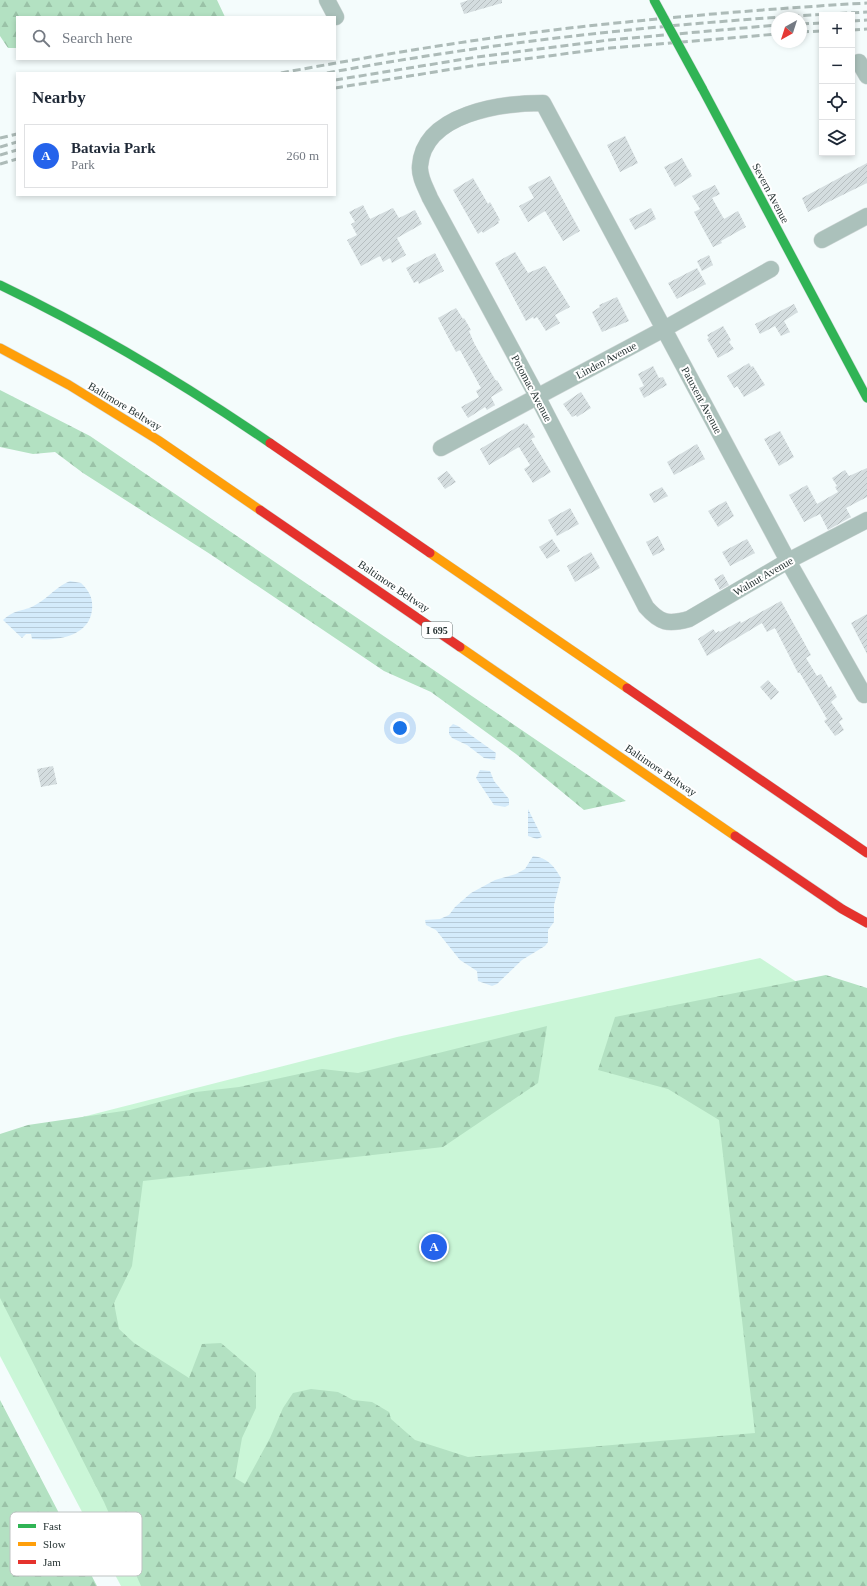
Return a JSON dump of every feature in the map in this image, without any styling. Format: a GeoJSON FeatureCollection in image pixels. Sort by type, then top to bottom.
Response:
{"type":"FeatureCollection","features":[{"type":"Feature","properties":{"kind":"main road","name":"Severn Avenue"},"geometry":{"type":"LineString","coordinates":[[654,0],[867,398]]}},
{"type":"Feature","properties":{"kind":"main road"},"geometry":{"type":"LineString","coordinates":[[0,285],[99,335],[190,389],[274,445],[867,853]]}},
{"type":"Feature","properties":{"kind":"main road","name":"Baltimore Beltway"},"geometry":{"type":"LineString","coordinates":[[0,348],[69,385],[158,440],[842,909],[867,923]]}},
{"type":"Feature","properties":{"kind":"street"},"geometry":{"type":"LineString","coordinates":[[326,0],[335,16]]}},
{"type":"Feature","properties":{"kind":"street"},"geometry":{"type":"LineString","coordinates":[[859,62],[867,76]]}},
{"type":"Feature","properties":{"kind":"street","name":"Patuxent Avenue"},"geometry":{"type":"LineString","coordinates":[[423,154],[426,145],[438,132],[447,124],[464,116],[507,105],[543,103],[788,561],[864,695]]}},
{"type":"Feature","properties":{"kind":"street","name":"Potomac Avenue"},"geometry":{"type":"LineString","coordinates":[[423,154],[420,167],[422,179],[430,198],[537,396],[646,607],[657,618]]}},
{"type":"Feature","properties":{"kind":"street"},"geometry":{"type":"LineString","coordinates":[[822,240],[867,216]]}},
{"type":"Feature","properties":{"kind":"street","name":"Linden Avenue"},"geometry":{"type":"LineString","coordinates":[[441,448],[664,329],[771,269]]}},
{"type":"Feature","properties":{"kind":"street","name":"Walnut Avenue"},"geometry":{"type":"LineString","coordinates":[[657,618],[664,622],[673,623],[689,619],[788,561],[867,520]]}},
{"type":"Feature","properties":{"kind":"green space"},"geometry":{"type":"Polygon","coordinates":[[[0,0],[217,0],[225,16],[16,16],[16,48],[8,48],[0,36],[0,0]]]}},
{"type":"Feature","properties":{"kind":"green space"},"geometry":{"type":"Polygon","coordinates":[[[0,390],[90,436],[626,801],[584,810],[516,754],[431,692],[384,671],[210,554],[83,473],[55,452],[33,454],[0,447],[0,390]]]}},
{"type":"Feature","properties":{"kind":"green space"},"geometry":{"type":"Polygon","coordinates":[[[760,958],[812,992],[867,1444],[524,1586],[121,1586],[116,1576],[142,1576],[142,1512],[82,1512],[0,1356],[0,1138],[397,1037],[760,958]]]}},
{"type":"Feature","properties":{"kind":"green space"},"geometry":{"type":"Polygon","coordinates":[[[826,975],[867,988],[867,1586],[141,1586],[137,1576],[142,1576],[142,1512],[108,1512],[0,1298],[0,1134],[28,1125],[130,1110],[196,1092],[239,1087],[322,1069],[358,1073],[547,1026],[538,1083],[443,1147],[143,1181],[132,1266],[114,1303],[119,1329],[134,1343],[189,1378],[202,1344],[221,1343],[256,1373],[256,1408],[242,1438],[235,1478],[245,1484],[270,1438],[283,1408],[293,1393],[311,1389],[338,1392],[353,1400],[372,1402],[389,1412],[391,1419],[415,1440],[468,1457],[755,1433],[719,1120],[668,1089],[598,1070],[615,1017],[826,975]]]}},
{"type":"Feature","properties":{"kind":"green space"},"geometry":{"type":"Polygon","coordinates":[[[0,1400],[58,1512],[10,1512],[10,1576],[92,1576],[97,1586],[0,1586],[0,1400]]]}},
{"type":"Feature","properties":{"kind":"water"},"geometry":{"type":"Polygon","coordinates":[[[70,581],[81,583],[89,592],[92,602],[92,610],[89,619],[84,627],[77,632],[60,638],[32,639],[31,634],[26,634],[22,638],[3,620],[16,612],[37,604],[70,581]]]}},
{"type":"Feature","properties":{"kind":"water"},"geometry":{"type":"Polygon","coordinates":[[[453,724],[496,753],[495,760],[484,758],[467,745],[452,738],[449,734],[449,728],[453,724]]]}},
{"type":"Feature","properties":{"kind":"water"},"geometry":{"type":"Polygon","coordinates":[[[480,770],[490,771],[494,781],[509,799],[509,805],[505,807],[494,805],[476,778],[480,770]]]}},
{"type":"Feature","properties":{"kind":"water"},"geometry":{"type":"Polygon","coordinates":[[[528,809],[542,837],[537,839],[528,836],[528,809]]]}},
{"type":"Feature","properties":{"kind":"water"},"geometry":{"type":"Polygon","coordinates":[[[533,856],[550,863],[561,878],[554,905],[554,922],[548,930],[548,942],[545,946],[522,960],[497,984],[492,986],[478,981],[477,971],[460,960],[436,930],[426,925],[425,920],[440,919],[449,915],[455,907],[471,893],[495,880],[516,874],[525,869],[533,856]]]}},
{"type":"Feature","properties":{"kind":"building"},"geometry":{"type":"Polygon","coordinates":[[[469,0],[502,0],[502,3],[464,14],[460,3],[469,0]]]}},
{"type":"Feature","properties":{"kind":"building"},"geometry":{"type":"Polygon","coordinates":[[[625,136],[638,163],[620,172],[607,145],[625,136]]]}},
{"type":"Feature","properties":{"kind":"building"},"geometry":{"type":"Polygon","coordinates":[[[682,158],[692,176],[675,187],[664,167],[682,158]]]}},
{"type":"Feature","properties":{"kind":"building"},"geometry":{"type":"Polygon","coordinates":[[[867,163],[867,183],[808,212],[802,198],[867,163]]]}},
{"type":"Feature","properties":{"kind":"building"},"geometry":{"type":"Polygon","coordinates":[[[550,176],[580,231],[563,241],[545,211],[528,222],[519,206],[534,198],[528,187],[550,176]]]}},
{"type":"Feature","properties":{"kind":"building"},"geometry":{"type":"Polygon","coordinates":[[[473,178],[488,204],[490,202],[500,220],[498,221],[499,223],[483,233],[482,231],[478,234],[453,190],[473,178]]]}},
{"type":"Feature","properties":{"kind":"building"},"geometry":{"type":"Polygon","coordinates":[[[715,185],[720,194],[712,198],[724,219],[738,211],[746,227],[721,241],[722,243],[713,247],[694,212],[700,209],[692,196],[715,185]]]}},
{"type":"Feature","properties":{"kind":"building"},"geometry":{"type":"Polygon","coordinates":[[[363,205],[370,219],[393,208],[399,218],[415,210],[422,224],[397,238],[406,255],[392,263],[390,258],[383,262],[380,256],[361,266],[347,240],[357,235],[351,224],[355,222],[349,212],[363,205]]]}},
{"type":"Feature","properties":{"kind":"building"},"geometry":{"type":"Polygon","coordinates":[[[651,208],[656,219],[635,230],[629,219],[651,208]]]}},
{"type":"Feature","properties":{"kind":"building"},"geometry":{"type":"Polygon","coordinates":[[[515,252],[528,273],[545,266],[570,307],[555,315],[560,323],[546,331],[537,317],[534,319],[533,317],[526,321],[495,263],[515,252]]]}},
{"type":"Feature","properties":{"kind":"building"},"geometry":{"type":"Polygon","coordinates":[[[435,253],[444,271],[419,284],[418,281],[414,283],[406,268],[435,253]]]}},
{"type":"Feature","properties":{"kind":"building"},"geometry":{"type":"Polygon","coordinates":[[[709,255],[713,265],[702,271],[697,261],[709,255]]]}},
{"type":"Feature","properties":{"kind":"building"},"geometry":{"type":"Polygon","coordinates":[[[697,268],[706,284],[677,299],[668,283],[697,268]]]}},
{"type":"Feature","properties":{"kind":"building"},"geometry":{"type":"Polygon","coordinates":[[[617,297],[629,321],[602,332],[592,312],[600,307],[599,305],[617,297]]]}},
{"type":"Feature","properties":{"kind":"building"},"geometry":{"type":"Polygon","coordinates":[[[794,304],[798,312],[784,321],[790,332],[781,336],[775,326],[760,334],[755,324],[794,304]]]}},
{"type":"Feature","properties":{"kind":"building"},"geometry":{"type":"Polygon","coordinates":[[[456,308],[471,330],[469,331],[474,343],[496,381],[497,380],[503,390],[491,397],[495,405],[487,410],[485,407],[468,418],[461,407],[479,397],[476,391],[481,388],[460,350],[456,352],[438,318],[456,308]]]}},
{"type":"Feature","properties":{"kind":"building"},"geometry":{"type":"Polygon","coordinates":[[[723,326],[731,340],[729,342],[734,349],[718,358],[707,339],[709,338],[707,335],[723,326]]]}},
{"type":"Feature","properties":{"kind":"building"},"geometry":{"type":"Polygon","coordinates":[[[749,363],[751,367],[753,366],[765,385],[744,397],[737,386],[734,388],[727,376],[749,363]]]}},
{"type":"Feature","properties":{"kind":"building"},"geometry":{"type":"Polygon","coordinates":[[[653,366],[659,378],[663,377],[667,385],[644,398],[639,388],[644,386],[638,374],[653,366]]]}},
{"type":"Feature","properties":{"kind":"building"},"geometry":{"type":"Polygon","coordinates":[[[581,392],[591,408],[577,417],[576,415],[572,417],[563,404],[581,392]]]}},
{"type":"Feature","properties":{"kind":"building"},"geometry":{"type":"Polygon","coordinates":[[[524,423],[525,425],[527,424],[535,437],[531,439],[551,472],[533,483],[524,469],[530,465],[519,447],[489,465],[480,449],[524,423]]]}},
{"type":"Feature","properties":{"kind":"building"},"geometry":{"type":"Polygon","coordinates":[[[780,431],[794,457],[779,466],[764,439],[780,431]]]}},
{"type":"Feature","properties":{"kind":"building"},"geometry":{"type":"Polygon","coordinates":[[[697,444],[705,459],[674,475],[667,462],[697,444]]]}},
{"type":"Feature","properties":{"kind":"building"},"geometry":{"type":"Polygon","coordinates":[[[867,468],[867,497],[846,508],[851,517],[828,530],[820,514],[804,522],[789,495],[807,485],[817,504],[838,492],[835,487],[837,486],[832,478],[845,470],[849,476],[867,468]]]}},
{"type":"Feature","properties":{"kind":"building"},"geometry":{"type":"Polygon","coordinates":[[[447,471],[456,482],[445,489],[437,478],[447,471]]]}},
{"type":"Feature","properties":{"kind":"building"},"geometry":{"type":"Polygon","coordinates":[[[662,487],[668,496],[654,503],[649,494],[662,487]]]}},
{"type":"Feature","properties":{"kind":"building"},"geometry":{"type":"Polygon","coordinates":[[[726,501],[734,516],[718,527],[708,511],[726,501]]]}},
{"type":"Feature","properties":{"kind":"building"},"geometry":{"type":"Polygon","coordinates":[[[570,508],[579,524],[557,536],[548,520],[570,508]]]}},
{"type":"Feature","properties":{"kind":"building"},"geometry":{"type":"Polygon","coordinates":[[[658,536],[665,550],[653,556],[646,542],[658,536]]]}},
{"type":"Feature","properties":{"kind":"building"},"geometry":{"type":"Polygon","coordinates":[[[552,539],[560,551],[547,559],[539,547],[552,539]]]}},
{"type":"Feature","properties":{"kind":"building"},"geometry":{"type":"Polygon","coordinates":[[[747,539],[755,553],[730,566],[722,552],[747,539]]]}},
{"type":"Feature","properties":{"kind":"building"},"geometry":{"type":"Polygon","coordinates":[[[591,552],[600,568],[575,582],[567,566],[591,552]]]}},
{"type":"Feature","properties":{"kind":"building"},"geometry":{"type":"Polygon","coordinates":[[[723,574],[729,585],[720,590],[714,579],[723,574]]]}},
{"type":"Feature","properties":{"kind":"building"},"geometry":{"type":"Polygon","coordinates":[[[781,601],[811,655],[806,658],[817,676],[821,674],[829,688],[831,686],[837,697],[831,702],[843,719],[839,722],[844,730],[835,736],[824,721],[827,719],[800,673],[798,673],[775,628],[767,632],[762,623],[707,656],[698,639],[713,629],[716,633],[740,621],[741,623],[781,601]]]}},
{"type":"Feature","properties":{"kind":"building"},"geometry":{"type":"Polygon","coordinates":[[[867,614],[867,654],[851,623],[867,614]]]}},
{"type":"Feature","properties":{"kind":"building"},"geometry":{"type":"Polygon","coordinates":[[[768,680],[779,692],[771,700],[760,687],[768,680]]]}},
{"type":"Feature","properties":{"kind":"building"},"geometry":{"type":"Polygon","coordinates":[[[53,766],[57,784],[41,787],[37,769],[53,766]]]}},
{"type":"Feature","properties":{"kind":"railway"},"geometry":{"type":"LineString","coordinates":[[286,72],[444,45],[566,28],[705,15],[867,3]]}},
{"type":"Feature","properties":{"kind":"railway"},"geometry":{"type":"LineString","coordinates":[[333,72],[461,51],[596,34],[731,21],[867,12]]}},
{"type":"Feature","properties":{"kind":"railway"},"geometry":{"type":"LineString","coordinates":[[855,21],[867,20]]}},
{"type":"Feature","properties":{"kind":"railway"},"geometry":{"type":"LineString","coordinates":[[807,24],[819,23]]}},
{"type":"Feature","properties":{"kind":"railway"},"geometry":{"type":"LineString","coordinates":[[336,80],[477,57],[609,40],[771,26]]}},
{"type":"Feature","properties":{"kind":"railway"},"geometry":{"type":"LineString","coordinates":[[855,30],[867,29]]}},
{"type":"Feature","properties":{"kind":"railway"},"geometry":{"type":"LineString","coordinates":[[807,32],[819,31]]}},
{"type":"Feature","properties":{"kind":"railway"},"geometry":{"type":"LineString","coordinates":[[336,88],[478,65],[610,48],[771,35]]}},
{"type":"Feature","properties":{"kind":"railway"},"geometry":{"type":"LineString","coordinates":[[0,138],[16,134]]}},
{"type":"Feature","properties":{"kind":"railway"},"geometry":{"type":"LineString","coordinates":[[0,147],[16,142]]}},
{"type":"Feature","properties":{"kind":"railway"},"geometry":{"type":"LineString","coordinates":[[0,155],[16,150]]}},
{"type":"Feature","properties":{"kind":"railway"},"geometry":{"type":"LineString","coordinates":[[0,164],[16,159]]}},
{"type":"Feature","properties":{"kind":"traffic: fast"},"geometry":{"type":"LineString","coordinates":[[654,0],[702,88]]}},
{"type":"Feature","properties":{"kind":"traffic: fast"},"geometry":{"type":"LineString","coordinates":[[702,88],[867,398]]}},
{"type":"Feature","properties":{"kind":"traffic: fast"},"geometry":{"type":"LineString","coordinates":[[0,285],[104,339],[172,379],[270,443]]}},
{"type":"Feature","properties":{"kind":"traffic: slow"},"geometry":{"type":"LineString","coordinates":[[0,348],[69,385],[158,440],[260,510]]}},
{"type":"Feature","properties":{"kind":"traffic: slow"},"geometry":{"type":"LineString","coordinates":[[430,553],[627,688]]}},
{"type":"Feature","properties":{"kind":"traffic: slow"},"geometry":{"type":"LineString","coordinates":[[460,647],[735,836]]}},
{"type":"Feature","properties":{"kind":"traffic: jam"},"geometry":{"type":"LineString","coordinates":[[270,443],[430,553]]}},
{"type":"Feature","properties":{"kind":"traffic: jam"},"geometry":{"type":"LineString","coordinates":[[260,510],[460,647]]}},
{"type":"Feature","properties":{"kind":"traffic: jam"},"geometry":{"type":"LineString","coordinates":[[627,688],[867,853]]}},
{"type":"Feature","properties":{"kind":"traffic: jam"},"geometry":{"type":"LineString","coordinates":[[735,836],[842,909],[867,923]]}},
{"type":"Feature","properties":{"kind":"place","name":"Batavia Park"},"geometry":{"type":"Point","coordinates":[434,1247]}}]}
